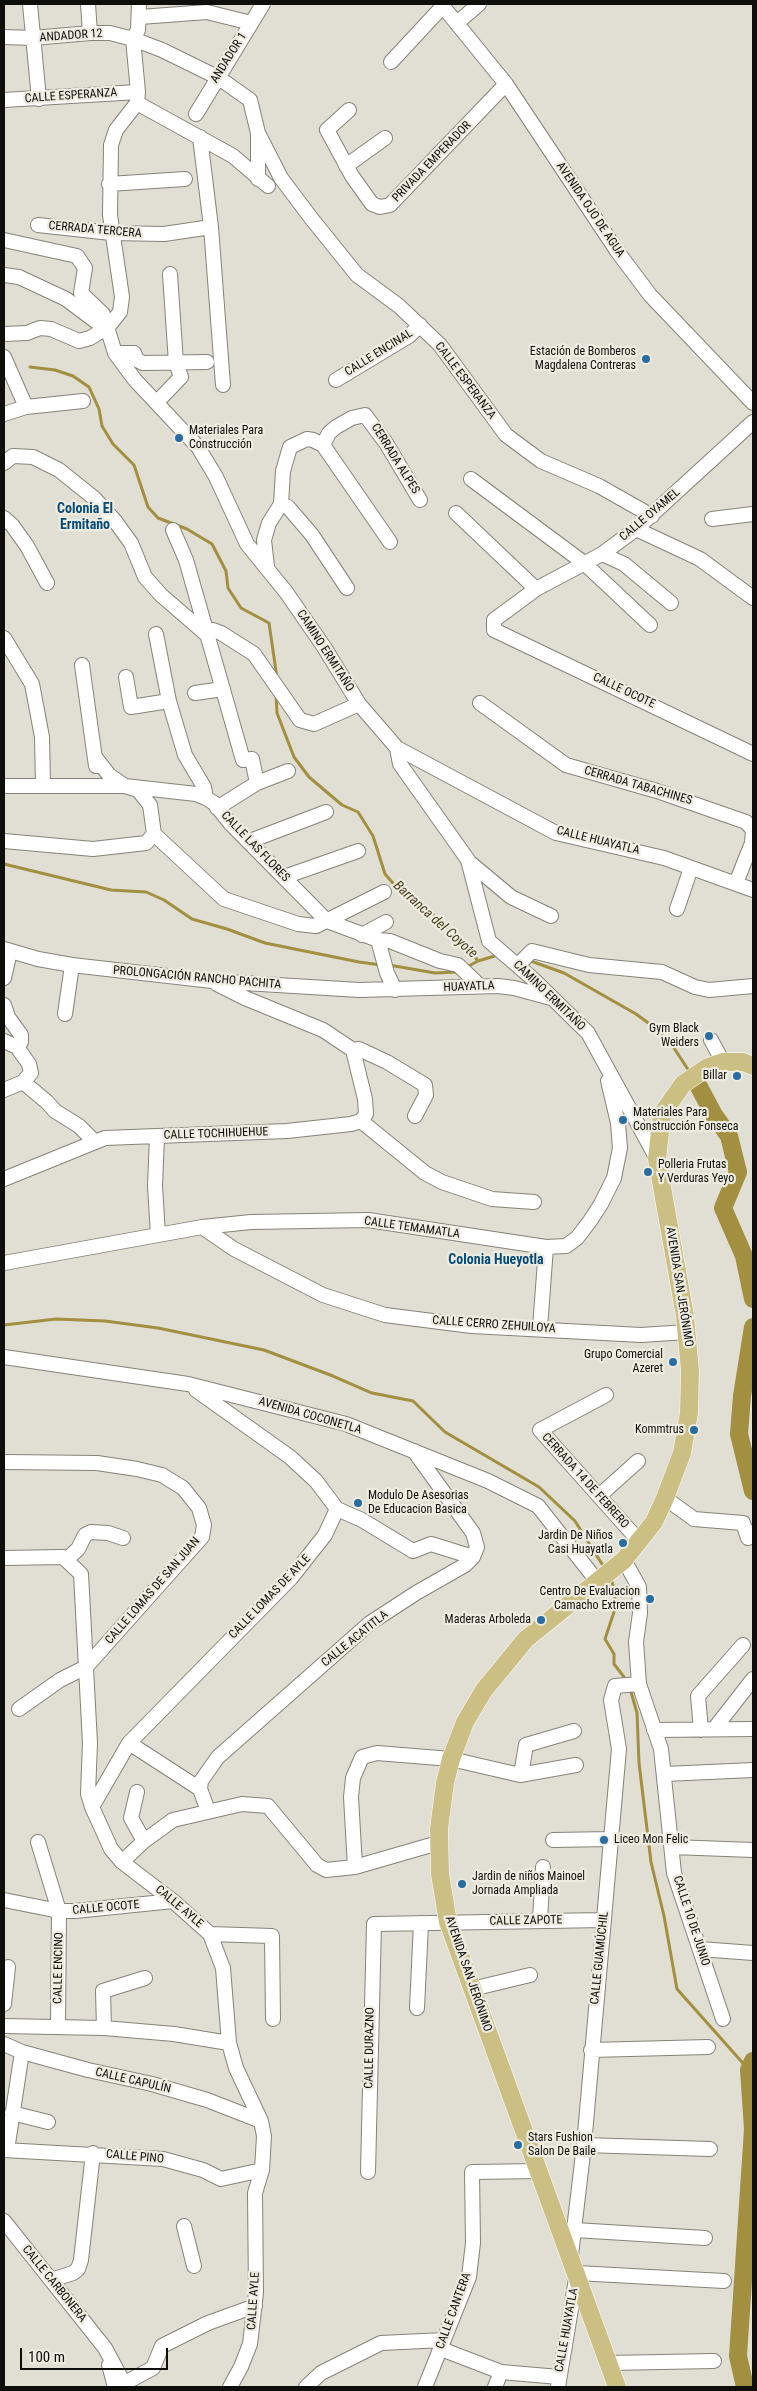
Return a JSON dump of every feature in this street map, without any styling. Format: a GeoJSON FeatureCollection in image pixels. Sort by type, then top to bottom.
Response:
{"type":"FeatureCollection","features":[{"type":"Feature","properties":{"kind":"main road","name":"AVENIDA SAN JERÓNIMO"},"geometry":{"type":"LineString","coordinates":[[617,2387],[571,2255],[448,1922],[438,1843],[445,1783],[451,1759],[465,1722],[484,1690],[526,1639],[624,1560],[654,1522],[665,1498],[682,1453],[689,1413],[690,1371],[687,1332],[657,1159],[662,1114],[673,1095],[695,1075],[723,1062],[743,1062],[753,1066]]}},
{"type":"Feature","properties":{"kind":"street"},"geometry":{"type":"LineString","coordinates":[[30,4],[39,99]]}},
{"type":"Feature","properties":{"kind":"street"},"geometry":{"type":"LineString","coordinates":[[88,4],[90,32]]}},
{"type":"Feature","properties":{"kind":"street","name":"ANDADOR 1"},"geometry":{"type":"LineString","coordinates":[[196,114],[210,88],[263,4]]}},
{"type":"Feature","properties":{"kind":"street"},"geometry":{"type":"LineString","coordinates":[[457,23],[479,4]]}},
{"type":"Feature","properties":{"kind":"street"},"geometry":{"type":"LineString","coordinates":[[391,62],[442,5]]}},
{"type":"Feature","properties":{"kind":"street","name":"AVENIDA OJO DE AGUA"},"geometry":{"type":"LineString","coordinates":[[442,5],[506,84],[617,251],[650,295],[753,403]]}},
{"type":"Feature","properties":{"kind":"street"},"geometry":{"type":"LineString","coordinates":[[4,334],[27,333],[40,328],[51,329],[79,341],[90,338],[108,327],[120,312],[122,296],[111,233],[109,184],[111,145],[116,130],[137,97],[134,38],[138,30],[139,10],[207,12],[251,23]]}},
{"type":"Feature","properties":{"kind":"street","name":"ANDADOR 12"},"geometry":{"type":"LineString","coordinates":[[4,37],[33,38],[90,32],[110,33],[134,38],[218,78]]}},
{"type":"Feature","properties":{"kind":"street","name":"CALLE ESPERANZA"},"geometry":{"type":"LineString","coordinates":[[4,100],[137,97],[232,156],[263,182],[258,133],[250,100],[218,78]]}},
{"type":"Feature","properties":{"kind":"street","name":"PRIVADA EMPERADOR"},"geometry":{"type":"LineString","coordinates":[[349,110],[327,130],[346,166],[372,204],[380,207],[390,205],[444,151],[506,84]]}},
{"type":"Feature","properties":{"kind":"street","name":"CALLE ESPERANZA"},"geometry":{"type":"LineString","coordinates":[[258,133],[281,178],[310,218],[357,275],[400,306],[420,325],[458,368],[506,435],[541,461],[599,486],[652,516]]}},
{"type":"Feature","properties":{"kind":"street"},"geometry":{"type":"LineString","coordinates":[[200,137],[211,228],[223,385]]}},
{"type":"Feature","properties":{"kind":"street"},"geometry":{"type":"LineString","coordinates":[[346,166],[385,138]]}},
{"type":"Feature","properties":{"kind":"street"},"geometry":{"type":"LineString","coordinates":[[109,184],[185,179]]}},
{"type":"Feature","properties":{"kind":"street","name":"CERRADA TERCERA"},"geometry":{"type":"LineString","coordinates":[[38,225],[111,233],[164,234],[211,228]]}},
{"type":"Feature","properties":{"kind":"street","name":"CERRADA TERCERA"},"geometry":{"type":"LineString","coordinates":[[4,240],[65,252]]}},
{"type":"Feature","properties":{"kind":"street","name":"CAMINO ERMITAÑO"},"geometry":{"type":"LineString","coordinates":[[65,252],[77,256],[85,268],[81,293],[103,314],[115,353],[135,380],[198,447],[216,477],[247,544],[319,639],[359,704],[397,748],[400,764],[468,860],[489,941],[518,965],[588,1033],[606,1068]]}},
{"type":"Feature","properties":{"kind":"street"},"geometry":{"type":"LineString","coordinates":[[157,402],[180,377],[176,363],[170,274]]}},
{"type":"Feature","properties":{"kind":"street"},"geometry":{"type":"LineString","coordinates":[[4,275],[20,277],[66,299],[98,323],[108,327]]}},
{"type":"Feature","properties":{"kind":"street","name":"CALLE ENCINAL"},"geometry":{"type":"LineString","coordinates":[[336,380],[409,336],[420,325]]}},
{"type":"Feature","properties":{"kind":"street"},"geometry":{"type":"LineString","coordinates":[[115,353],[134,353],[137,360],[143,363],[207,362]]}},
{"type":"Feature","properties":{"kind":"street"},"geometry":{"type":"LineString","coordinates":[[4,357],[26,407]]}},
{"type":"Feature","properties":{"kind":"street"},"geometry":{"type":"LineString","coordinates":[[4,414],[26,407],[83,401]]}},
{"type":"Feature","properties":{"kind":"street","name":"CERRADA ALPES"},"geometry":{"type":"LineString","coordinates":[[323,445],[329,433],[336,426],[352,418],[365,415],[386,443],[420,500]]}},
{"type":"Feature","properties":{"kind":"street","name":"CALLE OYAMEL"},"geometry":{"type":"LineString","coordinates":[[494,630],[494,620],[536,589],[602,554],[636,530],[753,422]]}},
{"type":"Feature","properties":{"kind":"street"},"geometry":{"type":"LineString","coordinates":[[267,568],[264,540],[269,523],[281,504],[283,471],[290,447],[307,439],[323,445],[390,542]]}},
{"type":"Feature","properties":{"kind":"street"},"geometry":{"type":"LineString","coordinates":[[4,463],[13,456],[32,457],[59,470],[94,498],[115,521],[130,543],[145,577],[161,595],[206,634]]}},
{"type":"Feature","properties":{"kind":"street"},"geometry":{"type":"LineString","coordinates":[[471,479],[584,563],[650,625]]}},
{"type":"Feature","properties":{"kind":"street"},"geometry":{"type":"LineString","coordinates":[[281,504],[288,507],[312,535],[347,588]]}},
{"type":"Feature","properties":{"kind":"street"},"geometry":{"type":"LineString","coordinates":[[456,513],[536,589]]}},
{"type":"Feature","properties":{"kind":"street"},"geometry":{"type":"LineString","coordinates":[[712,519],[753,514]]}},
{"type":"Feature","properties":{"kind":"street"},"geometry":{"type":"LineString","coordinates":[[4,518],[12,525],[27,546],[47,583]]}},
{"type":"Feature","properties":{"kind":"street"},"geometry":{"type":"LineString","coordinates":[[173,530],[186,560],[243,760],[252,759],[257,783]]}},
{"type":"Feature","properties":{"kind":"street"},"geometry":{"type":"LineString","coordinates":[[636,530],[700,559],[749,592]]}},
{"type":"Feature","properties":{"kind":"street"},"geometry":{"type":"LineString","coordinates":[[602,554],[624,564],[670,603]]}},
{"type":"Feature","properties":{"kind":"street"},"geometry":{"type":"LineString","coordinates":[[206,634],[213,630],[254,654],[284,700],[300,720],[314,724],[359,704]]}},
{"type":"Feature","properties":{"kind":"street","name":"CALLE OCOTE"},"geometry":{"type":"LineString","coordinates":[[494,630],[753,754]]}},
{"type":"Feature","properties":{"kind":"street"},"geometry":{"type":"LineString","coordinates":[[156,634],[169,701],[185,755],[204,787],[206,798]]}},
{"type":"Feature","properties":{"kind":"street"},"geometry":{"type":"LineString","coordinates":[[4,638],[32,684],[42,737],[43,785]]}},
{"type":"Feature","properties":{"kind":"street"},"geometry":{"type":"LineString","coordinates":[[82,665],[98,785]]}},
{"type":"Feature","properties":{"kind":"street"},"geometry":{"type":"LineString","coordinates":[[126,677],[131,707],[169,701]]}},
{"type":"Feature","properties":{"kind":"street"},"geometry":{"type":"LineString","coordinates":[[195,693],[223,689]]}},
{"type":"Feature","properties":{"kind":"street","name":"CERRADA TABACHINES"},"geometry":{"type":"LineString","coordinates":[[480,703],[566,765],[657,791],[746,822],[753,830],[752,843],[736,883]]}},
{"type":"Feature","properties":{"kind":"street","name":"CALLE HUAYATLA"},"geometry":{"type":"LineString","coordinates":[[397,748],[409,752],[556,833],[619,846],[691,868],[753,890]]}},
{"type":"Feature","properties":{"kind":"street"},"geometry":{"type":"LineString","coordinates":[[95,757],[109,775],[125,786],[138,790],[150,805],[154,834],[224,899],[298,924],[316,926],[384,892]]}},
{"type":"Feature","properties":{"kind":"street"},"geometry":{"type":"LineString","coordinates":[[217,808],[257,783],[288,771]]}},
{"type":"Feature","properties":{"kind":"street","name":"CALLE LAS FLORES"},"geometry":{"type":"LineString","coordinates":[[4,786],[125,786],[196,794],[206,798],[327,921],[378,940],[390,941],[463,969],[480,986]]}},
{"type":"Feature","properties":{"kind":"street"},"geometry":{"type":"LineString","coordinates":[[250,841],[326,812]]}},
{"type":"Feature","properties":{"kind":"street"},"geometry":{"type":"LineString","coordinates":[[4,841],[93,849],[146,843],[154,834]]}},
{"type":"Feature","properties":{"kind":"street"},"geometry":{"type":"LineString","coordinates":[[284,877],[358,851]]}},
{"type":"Feature","properties":{"kind":"street"},"geometry":{"type":"LineString","coordinates":[[468,860],[511,897],[551,916]]}},
{"type":"Feature","properties":{"kind":"street"},"geometry":{"type":"LineString","coordinates":[[676,908],[691,868]]}},
{"type":"Feature","properties":{"kind":"street"},"geometry":{"type":"LineString","coordinates":[[362,934],[386,922]]}},
{"type":"Feature","properties":{"kind":"street"},"geometry":{"type":"LineString","coordinates":[[378,940],[390,990]]}},
{"type":"Feature","properties":{"kind":"street","name":"PROLONGACIÓN RANCHO PACHITA"},"geometry":{"type":"LineString","coordinates":[[4,978],[7,951],[72,964],[212,981],[390,990]]}},
{"type":"Feature","properties":{"kind":"street"},"geometry":{"type":"LineString","coordinates":[[518,965],[532,951],[589,965],[662,972],[695,987],[709,990],[753,986]]}},
{"type":"Feature","properties":{"kind":"street"},"geometry":{"type":"LineString","coordinates":[[65,1014],[72,964]]}},
{"type":"Feature","properties":{"kind":"street"},"geometry":{"type":"LineString","coordinates":[[212,981],[245,998],[323,1030],[353,1050],[365,1099],[366,1114],[361,1121],[425,1173],[442,1182],[492,1199],[534,1202]]}},
{"type":"Feature","properties":{"kind":"street","name":"HUAYATLA"},"geometry":{"type":"LineString","coordinates":[[390,990],[480,986],[514,988],[552,999]]}},
{"type":"Feature","properties":{"kind":"street"},"geometry":{"type":"LineString","coordinates":[[4,1005],[8,1017],[21,1035],[21,1042],[17,1047]]}},
{"type":"Feature","properties":{"kind":"street"},"geometry":{"type":"LineString","coordinates":[[710,1040],[723,1062]]}},
{"type":"Feature","properties":{"kind":"street"},"geometry":{"type":"LineString","coordinates":[[4,1041],[17,1047],[29,1064],[31,1073],[23,1082],[4,1090]]}},
{"type":"Feature","properties":{"kind":"street"},"geometry":{"type":"LineString","coordinates":[[353,1050],[359,1049],[387,1062],[425,1085],[426,1096],[415,1116]]}},
{"type":"Feature","properties":{"kind":"street"},"geometry":{"type":"LineString","coordinates":[[606,1068],[657,1159]]}},
{"type":"Feature","properties":{"kind":"street","name":"CALLE TEMAMATLA"},"geometry":{"type":"LineString","coordinates":[[4,1263],[202,1227],[251,1222],[368,1220],[546,1247],[566,1246],[577,1238],[601,1204],[614,1178],[620,1148],[618,1123],[606,1068]]}},
{"type":"Feature","properties":{"kind":"street"},"geometry":{"type":"LineString","coordinates":[[23,1082],[48,1102],[55,1111],[79,1126],[94,1141]]}},
{"type":"Feature","properties":{"kind":"street","name":"CALLE TOCHIHUEHUE"},"geometry":{"type":"LineString","coordinates":[[4,1179],[105,1138],[287,1131],[351,1124],[361,1121]]}},
{"type":"Feature","properties":{"kind":"street"},"geometry":{"type":"LineString","coordinates":[[157,1136],[155,1186],[158,1235]]}},
{"type":"Feature","properties":{"kind":"street","name":"CALLE CERRO ZEHUILOYA"},"geometry":{"type":"LineString","coordinates":[[202,1227],[234,1249],[323,1295],[385,1315],[472,1326],[540,1328],[641,1335],[687,1332]]}},
{"type":"Feature","properties":{"kind":"street"},"geometry":{"type":"LineString","coordinates":[[540,1328],[546,1247]]}},
{"type":"Feature","properties":{"kind":"street","name":"AVENIDA COCONETLA"},"geometry":{"type":"LineString","coordinates":[[4,1357],[188,1384],[346,1424],[488,1481],[538,1506],[598,1581]]}},
{"type":"Feature","properties":{"kind":"street"},"geometry":{"type":"LineString","coordinates":[[188,1384],[290,1457],[316,1481],[337,1509],[362,1520],[413,1551],[431,1544],[473,1557],[477,1547],[472,1534],[414,1450]]}},
{"type":"Feature","properties":{"kind":"street","name":"CERRADA 14 DE FEBRERO"},"geometry":{"type":"LineString","coordinates":[[606,1395],[540,1430],[640,1542]]}},
{"type":"Feature","properties":{"kind":"street"},"geometry":{"type":"LineString","coordinates":[[599,1496],[638,1461]]}},
{"type":"Feature","properties":{"kind":"street","name":"CALLE LOMAS DE SAN JUAN"},"geometry":{"type":"LineString","coordinates":[[4,1462],[98,1463],[137,1468],[162,1475],[183,1488],[199,1508],[204,1526],[202,1537],[86,1667]]}},
{"type":"Feature","properties":{"kind":"street"},"geometry":{"type":"LineString","coordinates":[[665,1498],[694,1519],[749,1532]]}},
{"type":"Feature","properties":{"kind":"street","name":"CALLE LOMAS DE AYLE"},"geometry":{"type":"LineString","coordinates":[[92,1807],[129,1743],[291,1578],[326,1535],[337,1509]]}},
{"type":"Feature","properties":{"kind":"street"},"geometry":{"type":"LineString","coordinates":[[5,1558],[38,1556],[62,1557],[66,1560],[78,1549],[85,1535],[91,1532],[108,1533],[122,1538]]}},
{"type":"Feature","properties":{"kind":"street","name":"CALLE ACATITLA"},"geometry":{"type":"LineString","coordinates":[[200,1789],[201,1781],[218,1757],[370,1623],[416,1593],[465,1565],[473,1557]]}},
{"type":"Feature","properties":{"kind":"street","name":"CALLE AYLE"},"geometry":{"type":"LineString","coordinates":[[66,1560],[81,1574],[90,1743],[88,1794],[92,1807],[111,1849],[122,1862],[173,1901],[210,1934],[224,1968],[229,2043],[236,2068],[261,2121],[264,2136],[262,2170],[255,2193],[255,2306],[250,2344],[241,2367],[230,2387]]}},
{"type":"Feature","properties":{"kind":"street","name":"CALLE 10 DE JUNIO"},"geometry":{"type":"LineString","coordinates":[[624,1560],[639,1586],[640,1613],[636,1642],[639,1684],[661,1749],[674,1873],[723,2019]]}},
{"type":"Feature","properties":{"kind":"street"},"geometry":{"type":"LineString","coordinates":[[708,1730],[698,1696],[743,1645]]}},
{"type":"Feature","properties":{"kind":"street"},"geometry":{"type":"LineString","coordinates":[[18,1709],[60,1680],[86,1667]]}},
{"type":"Feature","properties":{"kind":"street"},"geometry":{"type":"LineString","coordinates":[[708,1730],[753,1679]]}},
{"type":"Feature","properties":{"kind":"street","name":"CALLE GUAMÚCHIL"},"geometry":{"type":"LineString","coordinates":[[571,2255],[584,2145],[619,1749],[611,1700],[615,1686],[639,1684]]}},
{"type":"Feature","properties":{"kind":"street"},"geometry":{"type":"LineString","coordinates":[[654,1730],[753,1729]]}},
{"type":"Feature","properties":{"kind":"street"},"geometry":{"type":"LineString","coordinates":[[521,1775],[526,1745],[574,1731]]}},
{"type":"Feature","properties":{"kind":"street"},"geometry":{"type":"LineString","coordinates":[[129,1743],[200,1789],[208,1811]]}},
{"type":"Feature","properties":{"kind":"street"},"geometry":{"type":"LineString","coordinates":[[356,1867],[351,1798],[353,1778],[362,1757],[377,1753],[451,1759],[521,1775],[576,1765]]}},
{"type":"Feature","properties":{"kind":"street"},"geometry":{"type":"LineString","coordinates":[[665,1774],[753,1770]]}},
{"type":"Feature","properties":{"kind":"street"},"geometry":{"type":"LineString","coordinates":[[137,1792],[131,1818],[144,1841]]}},
{"type":"Feature","properties":{"kind":"street"},"geometry":{"type":"LineString","coordinates":[[122,1862],[144,1841],[173,1820],[242,1804],[268,1806],[316,1865],[326,1870],[356,1867],[438,1843]]}},
{"type":"Feature","properties":{"kind":"street"},"geometry":{"type":"LineString","coordinates":[[553,1840],[611,1839]]}},
{"type":"Feature","properties":{"kind":"street","name":"CALLE ENCINO"},"geometry":{"type":"LineString","coordinates":[[38,1842],[59,1911],[58,2025]]}},
{"type":"Feature","properties":{"kind":"street"},"geometry":{"type":"LineString","coordinates":[[672,1847],[753,1850]]}},
{"type":"Feature","properties":{"kind":"street"},"geometry":{"type":"LineString","coordinates":[[540,1920],[543,1867]]}},
{"type":"Feature","properties":{"kind":"street","name":"CALLE OCOTE"},"geometry":{"type":"LineString","coordinates":[[6,1896],[59,1911],[76,1912],[173,1901]]}},
{"type":"Feature","properties":{"kind":"street","name":"CALLE ZAPOTE"},"geometry":{"type":"LineString","coordinates":[[374,1924],[604,1920]]}},
{"type":"Feature","properties":{"kind":"street"},"geometry":{"type":"LineString","coordinates":[[417,2008],[421,1923]]}},
{"type":"Feature","properties":{"kind":"street","name":"CALLE DURAZNO"},"geometry":{"type":"LineString","coordinates":[[368,2172],[374,1924]]}},
{"type":"Feature","properties":{"kind":"street"},"geometry":{"type":"LineString","coordinates":[[210,1934],[272,1936],[273,2019]]}},
{"type":"Feature","properties":{"kind":"street"},"geometry":{"type":"LineString","coordinates":[[700,1949],[753,1953]]}},
{"type":"Feature","properties":{"kind":"street"},"geometry":{"type":"LineString","coordinates":[[4,2004],[8,1967]]}},
{"type":"Feature","properties":{"kind":"street"},"geometry":{"type":"LineString","coordinates":[[472,1989],[530,1975]]}},
{"type":"Feature","properties":{"kind":"street"},"geometry":{"type":"LineString","coordinates":[[104,2028],[103,1991],[145,1978]]}},
{"type":"Feature","properties":{"kind":"street"},"geometry":{"type":"LineString","coordinates":[[4,2026],[58,2025],[104,2028],[174,2034],[229,2043]]}},
{"type":"Feature","properties":{"kind":"street","name":"CALLE CAPULÍN"},"geometry":{"type":"LineString","coordinates":[[4,2044],[22,2052],[207,2100],[261,2121]]}},
{"type":"Feature","properties":{"kind":"street"},"geometry":{"type":"LineString","coordinates":[[591,2050],[708,2047]]}},
{"type":"Feature","properties":{"kind":"street"},"geometry":{"type":"LineString","coordinates":[[6,2150],[22,2052]]}},
{"type":"Feature","properties":{"kind":"street"},"geometry":{"type":"LineString","coordinates":[[12,2112],[48,2122]]}},
{"type":"Feature","properties":{"kind":"street"},"geometry":{"type":"LineString","coordinates":[[584,2145],[710,2149]]}},
{"type":"Feature","properties":{"kind":"street","name":"CALLE PINO"},"geometry":{"type":"LineString","coordinates":[[6,2150],[163,2159],[204,2170],[222,2179],[262,2170]]}},
{"type":"Feature","properties":{"kind":"street"},"geometry":{"type":"LineString","coordinates":[[51,2280],[78,2270],[81,2260],[93,2154]]}},
{"type":"Feature","properties":{"kind":"street","name":"CALLE CANTERA"},"geometry":{"type":"LineString","coordinates":[[425,2387],[469,2277],[473,2242],[472,2172],[539,2171]]}},
{"type":"Feature","properties":{"kind":"street","name":"CALLE CARBONERA"},"geometry":{"type":"LineString","coordinates":[[4,2221],[105,2348],[122,2386]]}},
{"type":"Feature","properties":{"kind":"street"},"geometry":{"type":"LineString","coordinates":[[184,2226],[194,2266]]}},
{"type":"Feature","properties":{"kind":"street"},"geometry":{"type":"LineString","coordinates":[[575,2230],[705,2238]]}},
{"type":"Feature","properties":{"kind":"street"},"geometry":{"type":"LineString","coordinates":[[577,2274],[724,2281]]}},
{"type":"Feature","properties":{"kind":"street","name":"CALLE HUAYATLA"},"geometry":{"type":"LineString","coordinates":[[558,2382],[577,2274]]}},
{"type":"Feature","properties":{"kind":"street"},"geometry":{"type":"LineString","coordinates":[[122,2386],[153,2368],[162,2346],[208,2323],[255,2306]]}},
{"type":"Feature","properties":{"kind":"street"},"geometry":{"type":"LineString","coordinates":[[306,2387],[321,2373],[380,2343],[443,2344],[501,2372],[558,2382]]}},
{"type":"Feature","properties":{"kind":"street"},"geometry":{"type":"LineString","coordinates":[[608,2362],[714,2361]]}},
{"type":"Feature","properties":{"kind":"street"},"geometry":{"type":"LineString","coordinates":[[495,2387],[501,2372]]}},
{"type":"Feature","properties":{"kind":"waterway","name":"Barranca del Coyote"},"geometry":{"type":"LineString","coordinates":[[30,367],[55,370],[73,376],[89,387],[99,409],[102,426],[113,444],[134,465],[148,507],[158,518],[187,529],[212,544],[226,571],[228,588],[241,608],[269,623],[277,678]]}},
{"type":"Feature","properties":{"kind":"waterway","name":"Barranca del Coyote"},"geometry":{"type":"LineString","coordinates":[[276,694],[277,713],[294,757],[309,777],[342,805],[358,812],[373,836],[385,874],[398,889],[425,907],[466,945],[478,961],[498,955]]}},
{"type":"Feature","properties":{"kind":"waterway"},"geometry":{"type":"LineString","coordinates":[[4,864],[111,890],[146,892],[164,900],[192,919],[265,943],[381,965]]}},
{"type":"Feature","properties":{"kind":"waterway","name":"Barranca del Coyote"},"geometry":{"type":"LineString","coordinates":[[528,960],[564,973],[636,1014],[654,1027],[674,1048],[689,1071]]}},
{"type":"Feature","properties":{"kind":"waterway"},"geometry":{"type":"LineString","coordinates":[[465,968],[478,961]]}},
{"type":"Feature","properties":{"kind":"waterway"},"geometry":{"type":"LineString","coordinates":[[389,965],[435,973],[457,972]]}},
{"type":"Feature","properties":{"kind":"waterway","name":"Barranca del Coyote"},"geometry":{"type":"LineString","coordinates":[[698,1085],[714,1115],[729,1136],[738,1172],[723,1208],[744,1256],[753,1299]]}},
{"type":"Feature","properties":{"kind":"waterway"},"geometry":{"type":"LineString","coordinates":[[4,1325],[56,1319],[105,1321],[158,1328],[264,1350],[372,1393],[413,1401],[445,1432],[539,1487],[575,1521],[602,1564]]}},
{"type":"Feature","properties":{"kind":"waterway","name":"Barranca del Coyote"},"geometry":{"type":"LineString","coordinates":[[753,1327],[742,1396],[739,1434],[753,1491]]}},
{"type":"Feature","properties":{"kind":"waterway"},"geometry":{"type":"LineString","coordinates":[[612,1582],[615,1593],[614,1612],[605,1639],[614,1654],[614,1664],[624,1677]]}},
{"type":"Feature","properties":{"kind":"waterway"},"geometry":{"type":"LineString","coordinates":[[631,1692],[637,1713],[639,1763],[651,1862],[664,1916],[677,1989],[749,2070]]}},
{"type":"Feature","properties":{"kind":"waterway","name":"Barranca del Coyote"},"geometry":{"type":"LineString","coordinates":[[745,2387],[738,2356],[753,2129],[749,2070],[753,2061]]}},
{"type":"Feature","properties":{"kind":"place","name":"Estación de Bomberos Magdalena Contreras"},"geometry":{"type":"Point","coordinates":[646,359]}},
{"type":"Feature","properties":{"kind":"place","name":"Materiales Para Construcción"},"geometry":{"type":"Point","coordinates":[179,438]}},
{"type":"Feature","properties":{"kind":"place","name":"Gym Black Weiders"},"geometry":{"type":"Point","coordinates":[709,1036]}},
{"type":"Feature","properties":{"kind":"place","name":"Billar"},"geometry":{"type":"Point","coordinates":[737,1076]}},
{"type":"Feature","properties":{"kind":"place","name":"Materiales Para Construcción Fonseca"},"geometry":{"type":"Point","coordinates":[623,1120]}},
{"type":"Feature","properties":{"kind":"place","name":"Polleria Frutas Y Verduras Yeyo"},"geometry":{"type":"Point","coordinates":[648,1172]}},
{"type":"Feature","properties":{"kind":"place","name":"Grupo Comercial Azeret"},"geometry":{"type":"Point","coordinates":[673,1362]}},
{"type":"Feature","properties":{"kind":"place","name":"Kommtrus"},"geometry":{"type":"Point","coordinates":[694,1430]}},
{"type":"Feature","properties":{"kind":"place","name":"Modulo De Asesorias De Educacion Basica"},"geometry":{"type":"Point","coordinates":[358,1503]}},
{"type":"Feature","properties":{"kind":"place","name":"Jardin De Niños Casi Huayatla"},"geometry":{"type":"Point","coordinates":[623,1543]}},
{"type":"Feature","properties":{"kind":"place","name":"Centro De Evaluacion Camacho Extreme"},"geometry":{"type":"Point","coordinates":[650,1599]}},
{"type":"Feature","properties":{"kind":"place","name":"Maderas Arboleda"},"geometry":{"type":"Point","coordinates":[541,1620]}},
{"type":"Feature","properties":{"kind":"place","name":"Liceo Mon Felic"},"geometry":{"type":"Point","coordinates":[604,1840]}},
{"type":"Feature","properties":{"kind":"place","name":"Jardin de niños Mainoel Jornada Ampliada"},"geometry":{"type":"Point","coordinates":[462,1884]}},
{"type":"Feature","properties":{"kind":"place","name":"Stars Fushion Salon De Baile"},"geometry":{"type":"Point","coordinates":[518,2145]}},
{"type":"Feature","properties":{"kind":"district","name":"Colonia El Ermitaño"},"geometry":{"type":"Point","coordinates":[85,518]}},
{"type":"Feature","properties":{"kind":"district","name":"Colonia Hueyotla"},"geometry":{"type":"Point","coordinates":[496,1260]}}]}
